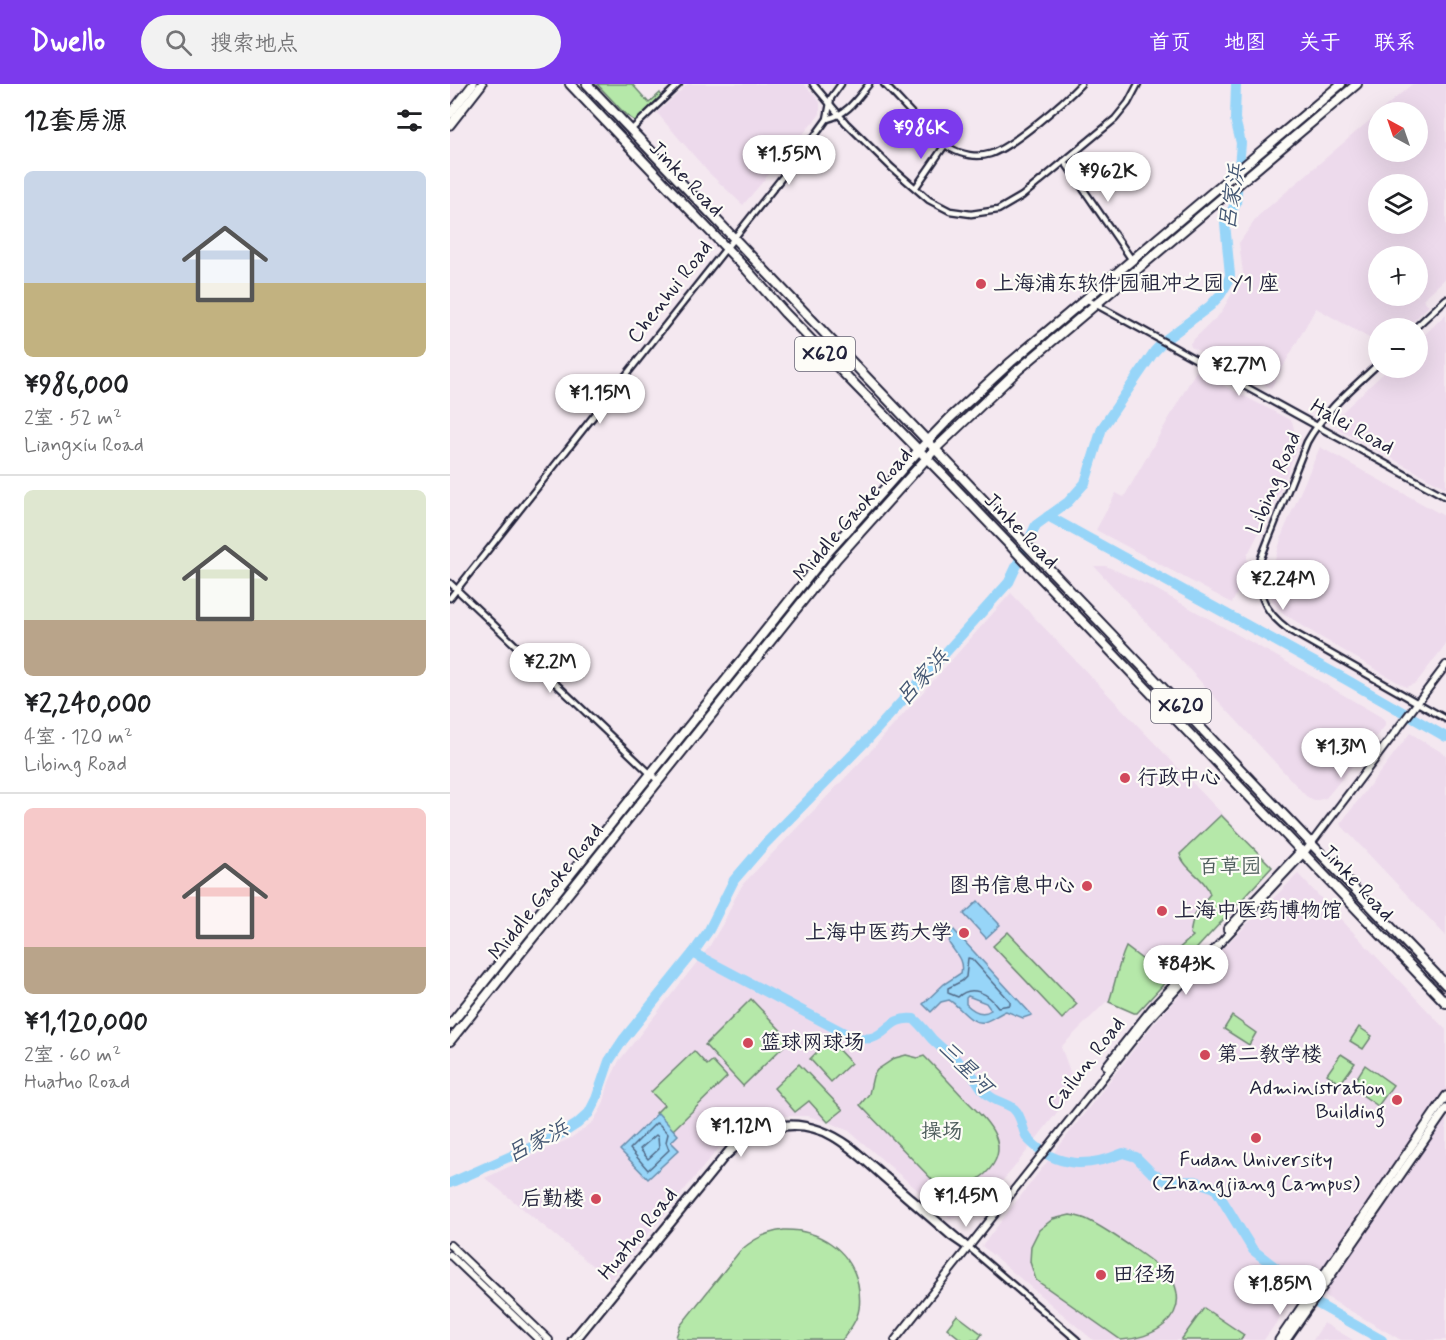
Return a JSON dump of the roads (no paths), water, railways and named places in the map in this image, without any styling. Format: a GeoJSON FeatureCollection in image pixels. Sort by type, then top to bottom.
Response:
{"type":"FeatureCollection","features":[{"type":"Feature","properties":{"kind":"main road"},"geometry":{"type":"LineString","coordinates":[[450,114],[473,84]]}},
{"type":"Feature","properties":{"kind":"main road"},"geometry":{"type":"LineString","coordinates":[[450,125],[482,84]]}},
{"type":"Feature","properties":{"kind":"main road","name":"Jinke Road"},"geometry":{"type":"LineString","coordinates":[[570,84],[785,313],[1044,580],[1446,1003]]}},
{"type":"Feature","properties":{"kind":"main road","name":"Jinke Road"},"geometry":{"type":"LineString","coordinates":[[587,84],[1446,985]]}},
{"type":"Feature","properties":{"kind":"main road","name":"Middle Gaoke Road"},"geometry":{"type":"LineString","coordinates":[[450,1024],[829,551],[919,450],[971,398],[1341,84]]}},
{"type":"Feature","properties":{"kind":"main road","name":"Middle Gaoke Road"},"geometry":{"type":"LineString","coordinates":[[450,1041],[837,558],[935,448],[1010,377],[1094,304],[1357,84]]}},
{"type":"Feature","properties":{"kind":"main road"},"geometry":{"type":"LineString","coordinates":[[1279,1340],[1315,1292],[1446,1096]]}},
{"type":"Feature","properties":{"kind":"main road"},"geometry":{"type":"LineString","coordinates":[[1315,1292],[1446,1109]]}},
{"type":"Feature","properties":{"kind":"main road"},"geometry":{"type":"LineString","coordinates":[[1286,1340],[1304,1308]]}},
{"type":"Feature","properties":{"kind":"street"},"geometry":{"type":"LineString","coordinates":[[631,130],[679,84]]}},
{"type":"Feature","properties":{"kind":"street"},"geometry":{"type":"LineString","coordinates":[[813,84],[839,116],[892,168],[929,200],[950,211],[972,214],[985,213],[1010,204],[1115,119],[1128,103],[1138,84]]}},
{"type":"Feature","properties":{"kind":"street"},"geometry":{"type":"LineString","coordinates":[[841,84],[829,104],[827,119],[839,116],[849,109],[869,84]]}},
{"type":"Feature","properties":{"kind":"street"},"geometry":{"type":"LineString","coordinates":[[884,84],[945,145],[959,153],[973,156],[988,155],[1009,144],[1081,84]]}},
{"type":"Feature","properties":{"kind":"street","name":"Chenhui Road"},"geometry":{"type":"LineString","coordinates":[[450,598],[827,119]]}},
{"type":"Feature","properties":{"kind":"street"},"geometry":{"type":"LineString","coordinates":[[916,187],[945,145]]}},
{"type":"Feature","properties":{"kind":"street"},"geometry":{"type":"LineString","coordinates":[[1064,161],[1132,260]]}},
{"type":"Feature","properties":{"kind":"street","name":"Halei Road"},"geometry":{"type":"LineString","coordinates":[[1086,299],[1446,497]]}},
{"type":"Feature","properties":{"kind":"street"},"geometry":{"type":"LineString","coordinates":[[1426,318],[1446,299]]}},
{"type":"Feature","properties":{"kind":"street","name":"Libing Road"},"geometry":{"type":"LineString","coordinates":[[1368,374],[1316,426],[1307,442],[1261,558],[1258,574],[1263,603],[1270,614],[1289,630],[1414,704],[1446,719]]}},
{"type":"Feature","properties":{"kind":"street"},"geometry":{"type":"LineString","coordinates":[[450,583],[658,781]]}},
{"type":"Feature","properties":{"kind":"street","name":"Cailun Road"},"geometry":{"type":"LineString","coordinates":[[895,1340],[1151,1009],[1303,851],[1446,660]]}},
{"type":"Feature","properties":{"kind":"street","name":"Cailun Road"},"geometry":{"type":"LineString","coordinates":[[1414,704],[1446,665]]}},
{"type":"Feature","properties":{"kind":"street","name":"Huatuo Road"},"geometry":{"type":"LineString","coordinates":[[571,1340],[722,1157],[739,1140],[770,1126],[797,1123],[809,1125],[822,1128],[839,1138],[964,1242],[967,1248]]}},
{"type":"Feature","properties":{"kind":"street","name":"Huatuo Road"},"geometry":{"type":"LineString","coordinates":[[577,1340],[724,1159],[741,1143],[771,1129],[797,1127],[808,1128],[837,1141],[1077,1340]]}},
{"type":"Feature","properties":{"kind":"street"},"geometry":{"type":"LineString","coordinates":[[450,1245],[549,1340]]}},
{"type":"Feature","properties":{"kind":"street"},"geometry":{"type":"LineString","coordinates":[[450,1255],[539,1340]]}},
{"type":"Feature","properties":{"kind":"water"},"geometry":{"type":"Polygon","coordinates":[[[978,901],[1000,925],[986,938],[964,914],[978,901]]]}},
{"type":"Feature","properties":{"kind":"water"},"geometry":{"type":"Polygon","coordinates":[[[952,928],[1032,1015],[1023,1018],[1006,1011],[987,1021],[979,1022],[974,1021],[949,1000],[941,1002],[931,1012],[923,1004],[944,984],[961,973],[960,960],[949,943],[952,928]],[[968,996],[966,998],[966,1004],[978,1012],[984,1013],[991,1010],[986,1003],[968,996]]]}},
{"type":"Feature","properties":{"kind":"water"},"geometry":{"type":"Polygon","coordinates":[[[658,1113],[678,1135],[671,1142],[679,1150],[648,1179],[620,1150],[658,1113]]]}},
{"type":"Feature","properties":{"kind":"waterway","name":"吕家浜"},"geometry":{"type":"LineString","coordinates":[[450,1183],[563,1133],[589,1113],[609,1061],[709,930],[734,880],[765,844],[869,738],[1009,582],[1036,525],[1068,502],[1085,483],[1102,428],[1154,352],[1165,340],[1210,306],[1221,294],[1230,275],[1225,223],[1236,203],[1241,143],[1235,119],[1236,84]]}},
{"type":"Feature","properties":{"kind":"waterway"},"geometry":{"type":"LineString","coordinates":[[1048,516],[1446,737]]}},
{"type":"Feature","properties":{"kind":"waterway","name":"三星河"},"geometry":{"type":"LineString","coordinates":[[693,953],[850,1036],[862,1039],[872,1038],[896,1022],[914,1019],[932,1039],[975,1078],[987,1094],[1014,1109],[1027,1138],[1052,1157],[1063,1161],[1086,1163],[1123,1153],[1136,1157],[1151,1172],[1168,1182],[1195,1181],[1215,1188],[1253,1250],[1288,1277],[1300,1294],[1382,1340]]}},
{"type":"Feature","properties":{"kind":"place","name":"上海浦东软件园祖冲之园 Y1 座"},"geometry":{"type":"Point","coordinates":[981,284]}},
{"type":"Feature","properties":{"kind":"place","name":"行政中心"},"geometry":{"type":"Point","coordinates":[1125,778]}},
{"type":"Feature","properties":{"kind":"place","name":"图书信息中心"},"geometry":{"type":"Point","coordinates":[1087,886]}},
{"type":"Feature","properties":{"kind":"place","name":"上海中医药博物馆"},"geometry":{"type":"Point","coordinates":[1162,911]}},
{"type":"Feature","properties":{"kind":"place","name":"上海中医药大学"},"geometry":{"type":"Point","coordinates":[964,933]}},
{"type":"Feature","properties":{"kind":"place","name":"篮球网球场"},"geometry":{"type":"Point","coordinates":[748,1043]}},
{"type":"Feature","properties":{"kind":"place","name":"第二教学楼"},"geometry":{"type":"Point","coordinates":[1205,1055]}},
{"type":"Feature","properties":{"kind":"place","name":"Administration Building"},"geometry":{"type":"Point","coordinates":[1397,1100]}},
{"type":"Feature","properties":{"kind":"place","name":"Fudan University (Zhangjiang Campus)"},"geometry":{"type":"Point","coordinates":[1256,1138]}},
{"type":"Feature","properties":{"kind":"place","name":"后勤楼"},"geometry":{"type":"Point","coordinates":[596,1199]}},
{"type":"Feature","properties":{"kind":"place","name":"田径场"},"geometry":{"type":"Point","coordinates":[1101,1275]}},
{"type":"Feature","properties":{"kind":"park label","name":"百草园"},"geometry":{"type":"Point","coordinates":[1230,867]}},
{"type":"Feature","properties":{"kind":"park label","name":"操场"},"geometry":{"type":"Point","coordinates":[942,1132]}}]}
